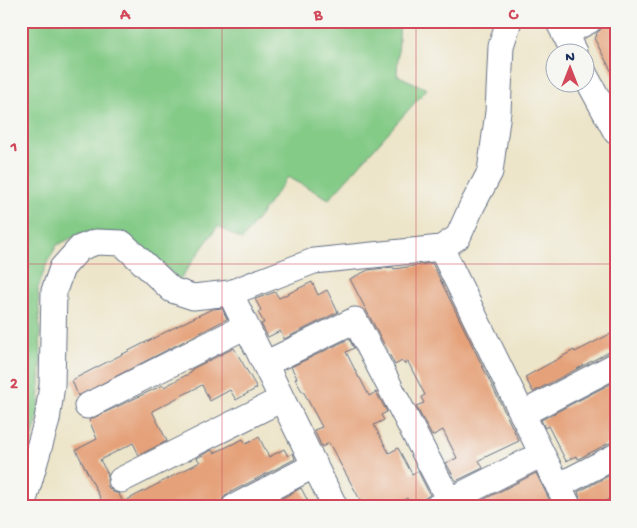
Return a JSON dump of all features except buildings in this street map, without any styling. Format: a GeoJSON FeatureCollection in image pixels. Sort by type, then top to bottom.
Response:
{"type":"FeatureCollection","features":[{"type":"Feature","properties":{"kind":"street"},"geometry":{"type":"LineString","coordinates":[[22,507],[47,420],[50,402],[54,291],[62,268],[80,248],[96,242],[122,242],[172,290],[193,296],[230,293],[314,261],[441,248],[458,237],[490,172],[498,112],[501,46],[509,21]]}},
{"type":"Feature","properties":{"kind":"street"},"geometry":{"type":"LineString","coordinates":[[565,36],[589,21]]}},
{"type":"Feature","properties":{"kind":"street"},"geometry":{"type":"LineString","coordinates":[[594,91],[616,132]]}},
{"type":"Feature","properties":{"kind":"street"},"geometry":{"type":"LineString","coordinates":[[441,248],[564,496],[616,456]]}},
{"type":"Feature","properties":{"kind":"street"},"geometry":{"type":"LineString","coordinates":[[230,293],[335,507]]}},
{"type":"Feature","properties":{"kind":"street"},"geometry":{"type":"LineString","coordinates":[[265,364],[354,320],[443,503],[542,454]]}},
{"type":"Feature","properties":{"kind":"street"},"geometry":{"type":"LineString","coordinates":[[87,406],[246,326]]}},
{"type":"Feature","properties":{"kind":"street"},"geometry":{"type":"LineString","coordinates":[[522,414],[616,365]]}},
{"type":"Feature","properties":{"kind":"street"},"geometry":{"type":"LineString","coordinates":[[120,480],[282,399]]}},
{"type":"Feature","properties":{"kind":"street"},"geometry":{"type":"LineString","coordinates":[[234,507],[315,465]]}},
{"type":"Feature","properties":{"kind":"green space"},"geometry":{"type":"Polygon","coordinates":[[[21,21],[400,21],[397,75],[427,89],[329,199],[288,177],[242,240],[218,226],[180,279],[143,251],[99,232],[82,233],[57,245],[47,263],[38,288],[41,357],[39,414],[21,478],[21,21]]]}}]}
